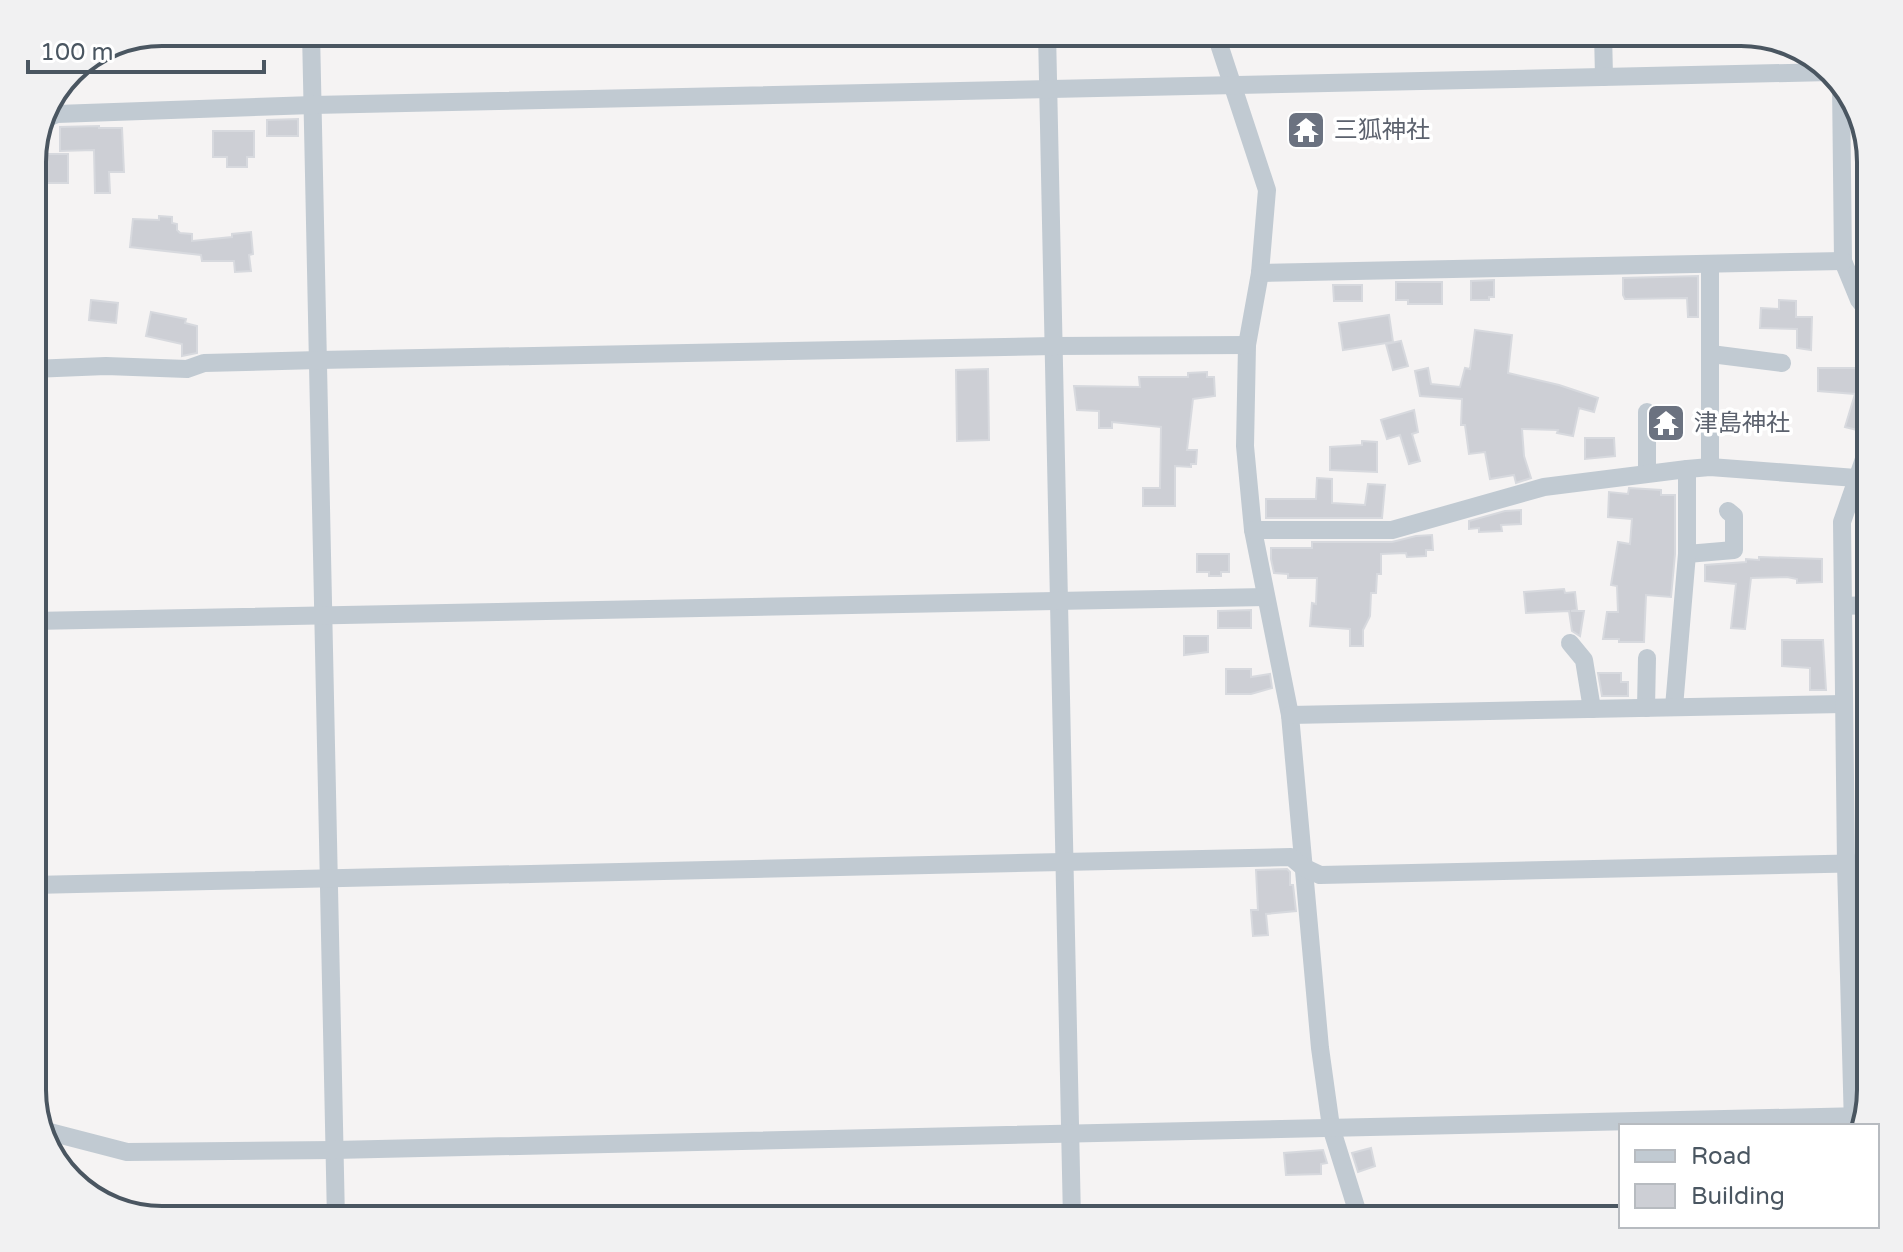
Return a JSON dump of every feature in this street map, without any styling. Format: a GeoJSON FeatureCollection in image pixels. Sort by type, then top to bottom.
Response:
{"type":"FeatureCollection","features":[{"type":"Feature","properties":{"kind":"street"},"geometry":{"type":"LineString","coordinates":[[311,46],[336,1206]]}},
{"type":"Feature","properties":{"kind":"street"},"geometry":{"type":"LineString","coordinates":[[1047,46],[1072,1206]]}},
{"type":"Feature","properties":{"kind":"street"},"geometry":{"type":"LineString","coordinates":[[1220,46],[1267,190],[1260,273],[1247,345],[1245,446],[1253,530],[1290,715],[1320,1048],[1331,1127],[1356,1206]]}},
{"type":"Feature","properties":{"kind":"street"},"geometry":{"type":"LineString","coordinates":[[1603,46],[1604,77]]}},
{"type":"Feature","properties":{"kind":"street"},"geometry":{"type":"LineString","coordinates":[[57,114],[313,105],[1813,72]]}},
{"type":"Feature","properties":{"kind":"street"},"geometry":{"type":"LineString","coordinates":[[1841,104],[1843,261],[1857,295]]}},
{"type":"Feature","properties":{"kind":"street"},"geometry":{"type":"LineString","coordinates":[[1260,273],[1843,261]]}},
{"type":"Feature","properties":{"kind":"street"},"geometry":{"type":"LineString","coordinates":[[1710,264],[1710,467]]}},
{"type":"Feature","properties":{"kind":"street"},"geometry":{"type":"LineString","coordinates":[[46,368],[106,366],[187,369],[204,363],[319,360],[1247,345]]}},
{"type":"Feature","properties":{"kind":"street"},"geometry":{"type":"LineString","coordinates":[[1711,354],[1782,363]]}},
{"type":"Feature","properties":{"kind":"street"},"geometry":{"type":"LineString","coordinates":[[1647,412],[1647,472]]}},
{"type":"Feature","properties":{"kind":"street"},"geometry":{"type":"LineString","coordinates":[[1253,530],[1392,530],[1544,487],[1647,472],[1710,467],[1856,478],[1842,522],[1846,864],[1856,1107]]}},
{"type":"Feature","properties":{"kind":"street"},"geometry":{"type":"LineString","coordinates":[[1674,707],[1687,554],[1687,469]]}},
{"type":"Feature","properties":{"kind":"street"},"geometry":{"type":"LineString","coordinates":[[1687,554],[1734,550],[1734,516],[1728,511]]}},
{"type":"Feature","properties":{"kind":"street"},"geometry":{"type":"LineString","coordinates":[[46,621],[1266,597]]}},
{"type":"Feature","properties":{"kind":"street"},"geometry":{"type":"LineString","coordinates":[[1843,606],[1857,606]]}},
{"type":"Feature","properties":{"kind":"street"},"geometry":{"type":"LineString","coordinates":[[1570,643],[1584,660],[1592,709]]}},
{"type":"Feature","properties":{"kind":"street"},"geometry":{"type":"LineString","coordinates":[[1646,708],[1647,658]]}},
{"type":"Feature","properties":{"kind":"street"},"geometry":{"type":"LineString","coordinates":[[1290,715],[1843,704]]}},
{"type":"Feature","properties":{"kind":"street"},"geometry":{"type":"LineString","coordinates":[[46,885],[1291,857],[1320,875],[1857,864]]}},
{"type":"Feature","properties":{"kind":"street"},"geometry":{"type":"LineString","coordinates":[[55,1133],[127,1152],[1331,1127],[1853,1120]]}},
{"type":"Feature","properties":{"kind":"building"},"geometry":{"type":"Polygon","coordinates":[[[298,119],[298,136],[267,136],[267,120],[298,119]]]}},
{"type":"Feature","properties":{"kind":"building"},"geometry":{"type":"Polygon","coordinates":[[[60,127],[122,128],[124,172],[109,172],[110,193],[95,193],[94,150],[60,151],[60,127]]]}},
{"type":"Feature","properties":{"kind":"building"},"geometry":{"type":"Polygon","coordinates":[[[213,131],[254,131],[254,157],[247,157],[247,167],[227,167],[227,157],[213,157],[213,131]]]}},
{"type":"Feature","properties":{"kind":"building"},"geometry":{"type":"Polygon","coordinates":[[[46,154],[68,154],[68,183],[46,183],[46,154]]]}},
{"type":"Feature","properties":{"kind":"building"},"geometry":{"type":"Polygon","coordinates":[[[159,216],[172,217],[172,223],[177,224],[180,233],[192,234],[192,241],[251,232],[251,271],[235,272],[234,261],[202,261],[201,255],[130,247],[133,219],[159,220],[159,216]]]}},
{"type":"Feature","properties":{"kind":"building"},"geometry":{"type":"Polygon","coordinates":[[[1698,276],[1698,317],[1688,317],[1687,298],[1625,299],[1623,295],[1623,278],[1698,276]]]}},
{"type":"Feature","properties":{"kind":"building"},"geometry":{"type":"Polygon","coordinates":[[[1494,280],[1494,297],[1471,300],[1471,281],[1494,280]]]}},
{"type":"Feature","properties":{"kind":"building"},"geometry":{"type":"Polygon","coordinates":[[[1396,282],[1442,282],[1442,304],[1408,304],[1408,300],[1396,300],[1396,282]]]}},
{"type":"Feature","properties":{"kind":"building"},"geometry":{"type":"Polygon","coordinates":[[[1333,285],[1362,285],[1362,301],[1334,301],[1333,285]]]}},
{"type":"Feature","properties":{"kind":"building"},"geometry":{"type":"Polygon","coordinates":[[[91,300],[118,303],[116,323],[89,320],[91,300]]]}},
{"type":"Feature","properties":{"kind":"building"},"geometry":{"type":"Polygon","coordinates":[[[1779,300],[1796,301],[1796,317],[1812,317],[1811,350],[1797,348],[1797,329],[1760,328],[1761,308],[1779,309],[1779,300]]]}},
{"type":"Feature","properties":{"kind":"building"},"geometry":{"type":"Polygon","coordinates":[[[151,312],[186,319],[185,323],[197,326],[197,353],[182,356],[182,344],[146,336],[151,312]]]}},
{"type":"Feature","properties":{"kind":"building"},"geometry":{"type":"Polygon","coordinates":[[[1389,315],[1393,342],[1343,350],[1339,323],[1389,315]]]}},
{"type":"Feature","properties":{"kind":"building"},"geometry":{"type":"Polygon","coordinates":[[[1475,330],[1512,335],[1508,373],[1598,398],[1594,412],[1579,408],[1573,436],[1557,433],[1558,430],[1522,429],[1524,456],[1531,478],[1516,483],[1514,475],[1490,479],[1485,452],[1469,454],[1465,425],[1461,425],[1462,399],[1420,396],[1415,371],[1428,368],[1431,384],[1460,387],[1465,368],[1470,369],[1475,330]]]}},
{"type":"Feature","properties":{"kind":"building"},"geometry":{"type":"Polygon","coordinates":[[[1401,341],[1408,366],[1393,370],[1386,344],[1401,341]]]}},
{"type":"Feature","properties":{"kind":"building"},"geometry":{"type":"Polygon","coordinates":[[[1818,368],[1857,368],[1857,430],[1845,427],[1855,394],[1818,391],[1818,368]]]}},
{"type":"Feature","properties":{"kind":"building"},"geometry":{"type":"Polygon","coordinates":[[[988,369],[989,440],[957,441],[956,370],[988,369]]]}},
{"type":"Feature","properties":{"kind":"building"},"geometry":{"type":"Polygon","coordinates":[[[1207,372],[1207,377],[1214,377],[1215,396],[1193,399],[1187,450],[1197,450],[1196,464],[1191,464],[1191,467],[1175,466],[1175,506],[1143,506],[1143,488],[1160,488],[1161,427],[1112,422],[1112,428],[1099,428],[1099,411],[1077,410],[1074,386],[1140,387],[1139,377],[1188,377],[1188,373],[1207,372]]]}},
{"type":"Feature","properties":{"kind":"building"},"geometry":{"type":"Polygon","coordinates":[[[1414,410],[1418,432],[1412,434],[1420,461],[1409,464],[1400,435],[1387,439],[1381,420],[1414,410]]]}},
{"type":"Feature","properties":{"kind":"building"},"geometry":{"type":"Polygon","coordinates":[[[1585,438],[1614,438],[1615,456],[1585,459],[1585,438]]]}},
{"type":"Feature","properties":{"kind":"building"},"geometry":{"type":"Polygon","coordinates":[[[1362,441],[1377,442],[1377,472],[1330,470],[1330,447],[1362,445],[1362,441]]]}},
{"type":"Feature","properties":{"kind":"building"},"geometry":{"type":"Polygon","coordinates":[[[1317,478],[1332,479],[1332,503],[1365,505],[1368,484],[1385,485],[1382,518],[1266,518],[1266,499],[1316,499],[1317,478]]]}},
{"type":"Feature","properties":{"kind":"building"},"geometry":{"type":"Polygon","coordinates":[[[1629,488],[1661,490],[1661,495],[1675,495],[1671,597],[1646,595],[1644,642],[1603,639],[1607,612],[1618,612],[1617,586],[1611,585],[1618,542],[1630,544],[1632,519],[1608,517],[1609,492],[1628,494],[1629,488]]]}},
{"type":"Feature","properties":{"kind":"building"},"geometry":{"type":"Polygon","coordinates":[[[1521,510],[1521,524],[1501,525],[1502,531],[1469,529],[1469,521],[1521,510]]]}},
{"type":"Feature","properties":{"kind":"building"},"geometry":{"type":"Polygon","coordinates":[[[1432,535],[1433,550],[1426,550],[1426,556],[1381,554],[1381,574],[1377,574],[1376,593],[1371,593],[1370,616],[1363,630],[1363,646],[1350,646],[1350,629],[1310,626],[1312,603],[1316,604],[1317,578],[1288,578],[1288,574],[1274,573],[1271,559],[1271,548],[1312,548],[1312,542],[1392,542],[1432,535]]]}},
{"type":"Feature","properties":{"kind":"building"},"geometry":{"type":"Polygon","coordinates":[[[1197,554],[1229,554],[1229,572],[1209,576],[1209,572],[1197,572],[1197,554]]]}},
{"type":"Feature","properties":{"kind":"building"},"geometry":{"type":"Polygon","coordinates":[[[1759,557],[1822,559],[1822,582],[1797,583],[1797,579],[1787,577],[1751,578],[1745,629],[1731,628],[1736,584],[1705,581],[1705,565],[1746,562],[1746,559],[1759,560],[1759,557]]]}},
{"type":"Feature","properties":{"kind":"building"},"geometry":{"type":"Polygon","coordinates":[[[1564,589],[1565,593],[1575,592],[1577,610],[1571,611],[1584,611],[1580,636],[1572,631],[1569,611],[1526,613],[1524,592],[1564,589]]]}},
{"type":"Feature","properties":{"kind":"building"},"geometry":{"type":"Polygon","coordinates":[[[1251,610],[1251,628],[1218,628],[1218,611],[1251,610]]]}},
{"type":"Feature","properties":{"kind":"building"},"geometry":{"type":"Polygon","coordinates":[[[1184,636],[1208,636],[1208,652],[1184,655],[1184,636]]]}},
{"type":"Feature","properties":{"kind":"building"},"geometry":{"type":"Polygon","coordinates":[[[1782,640],[1823,640],[1826,690],[1810,690],[1810,668],[1782,666],[1782,640]]]}},
{"type":"Feature","properties":{"kind":"building"},"geometry":{"type":"Polygon","coordinates":[[[1226,669],[1251,669],[1251,677],[1270,674],[1272,688],[1251,694],[1226,694],[1226,669]]]}},
{"type":"Feature","properties":{"kind":"building"},"geometry":{"type":"Polygon","coordinates":[[[1598,673],[1621,673],[1621,682],[1628,682],[1628,696],[1602,696],[1598,673]]]}},
{"type":"Feature","properties":{"kind":"building"},"geometry":{"type":"Polygon","coordinates":[[[1287,869],[1290,885],[1293,885],[1296,911],[1266,914],[1268,935],[1253,936],[1251,910],[1258,910],[1256,870],[1287,869]]]}},
{"type":"Feature","properties":{"kind":"building"},"geometry":{"type":"Polygon","coordinates":[[[1371,1148],[1375,1166],[1358,1172],[1352,1153],[1371,1148]]]}},
{"type":"Feature","properties":{"kind":"building"},"geometry":{"type":"Polygon","coordinates":[[[1323,1150],[1327,1163],[1321,1164],[1321,1174],[1286,1175],[1284,1153],[1323,1150]]]}},
{"type":"Feature","properties":{"kind":"place","name":"三狐神社"},"geometry":{"type":"Point","coordinates":[1306,130]}},
{"type":"Feature","properties":{"kind":"place","name":"津島神社"},"geometry":{"type":"Point","coordinates":[1666,423]}}]}
